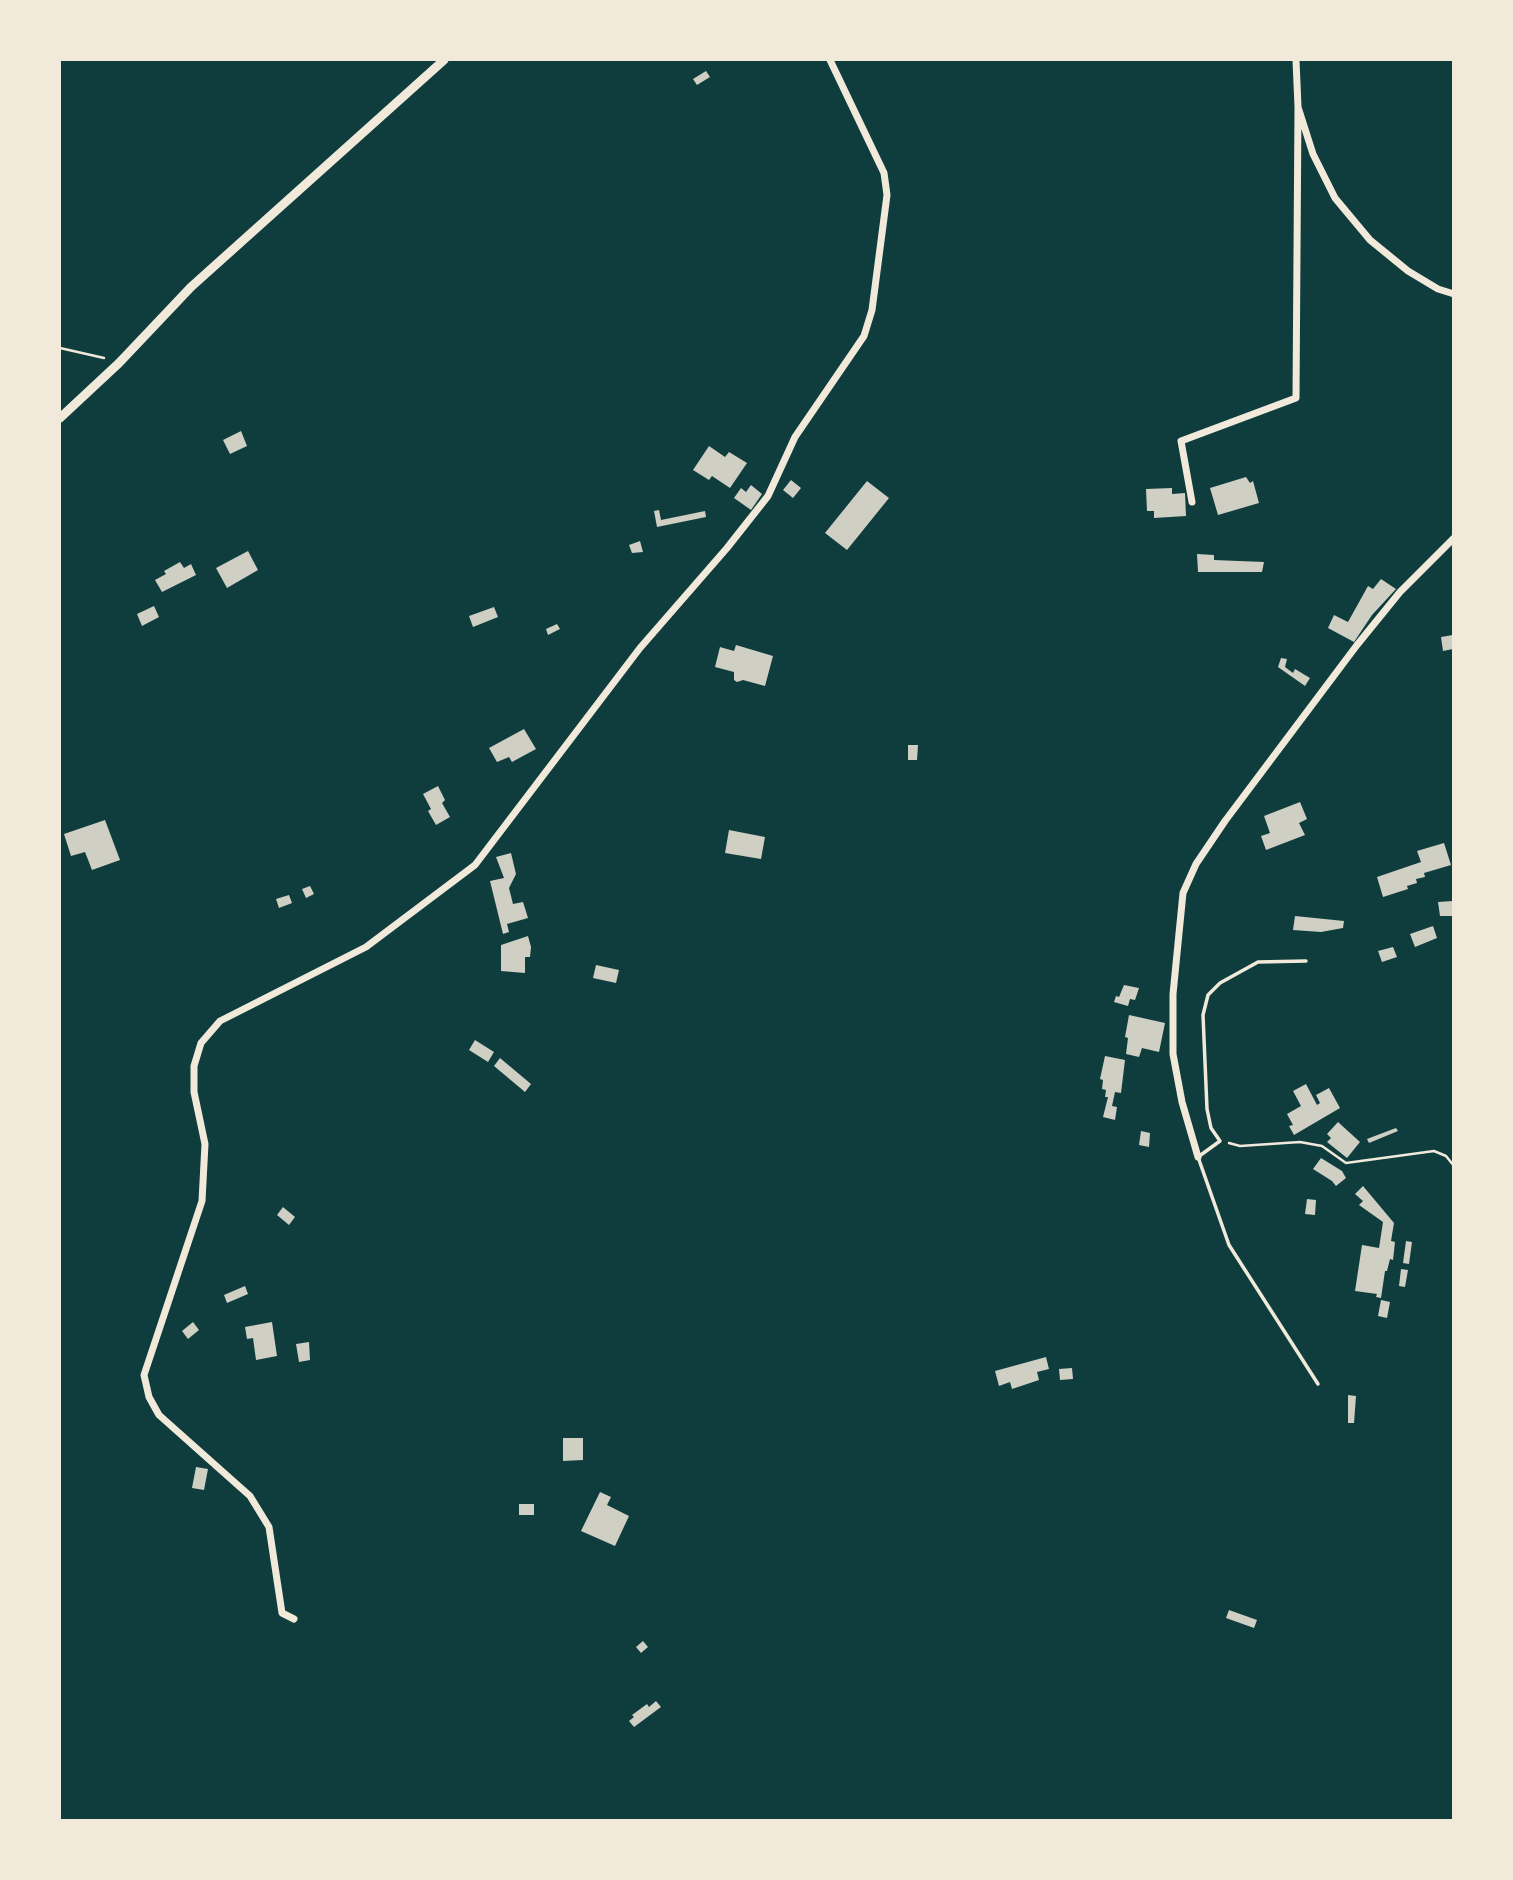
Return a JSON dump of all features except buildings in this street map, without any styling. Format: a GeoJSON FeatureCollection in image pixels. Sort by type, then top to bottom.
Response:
{"type":"FeatureCollection","features":[{"type":"Feature","properties":{"kind":"street"},"geometry":{"type":"LineString","coordinates":[[60,418],[119,363],[191,287],[444,60]]}},
{"type":"Feature","properties":{"kind":"street"},"geometry":{"type":"LineString","coordinates":[[294,1619],[282,1612],[269,1527],[250,1496],[159,1415],[149,1397],[144,1376],[202,1201],[205,1144],[194,1092],[194,1066],[201,1043],[220,1021],[366,947],[475,865],[640,648],[727,548],[768,496],[796,437],[864,335],[872,310],[887,195],[884,173],[830,60]]}},
{"type":"Feature","properties":{"kind":"street"},"geometry":{"type":"LineString","coordinates":[[1192,502],[1181,441],[1296,398],[1296,60]]}},
{"type":"Feature","properties":{"kind":"street"},"geometry":{"type":"LineString","coordinates":[[1298,107],[1313,154],[1335,198],[1361,230],[1408,271],[1437,289],[1454,293]]}},
{"type":"Feature","properties":{"kind":"street"},"geometry":{"type":"LineString","coordinates":[[1198,1157],[1182,1102],[1173,1054],[1173,994],[1182,893],[1196,864],[1225,821],[1357,645],[1400,592],[1454,538]]}},
{"type":"Feature","properties":{"kind":"lane"},"geometry":{"type":"LineString","coordinates":[[1306,961],[1258,962],[1220,983],[1208,995],[1203,1015],[1208,1109],[1212,1128],[1220,1141],[1198,1157],[1229,1245],[1318,1384]]}},
{"type":"Feature","properties":{"kind":"path"},"geometry":{"type":"LineString","coordinates":[[60,348],[119,363]]}},
{"type":"Feature","properties":{"kind":"path"},"geometry":{"type":"LineString","coordinates":[[1220,1141],[1240,1146],[1300,1142],[1322,1146],[1346,1163],[1434,1151],[1446,1156],[1454,1166]]}}]}
